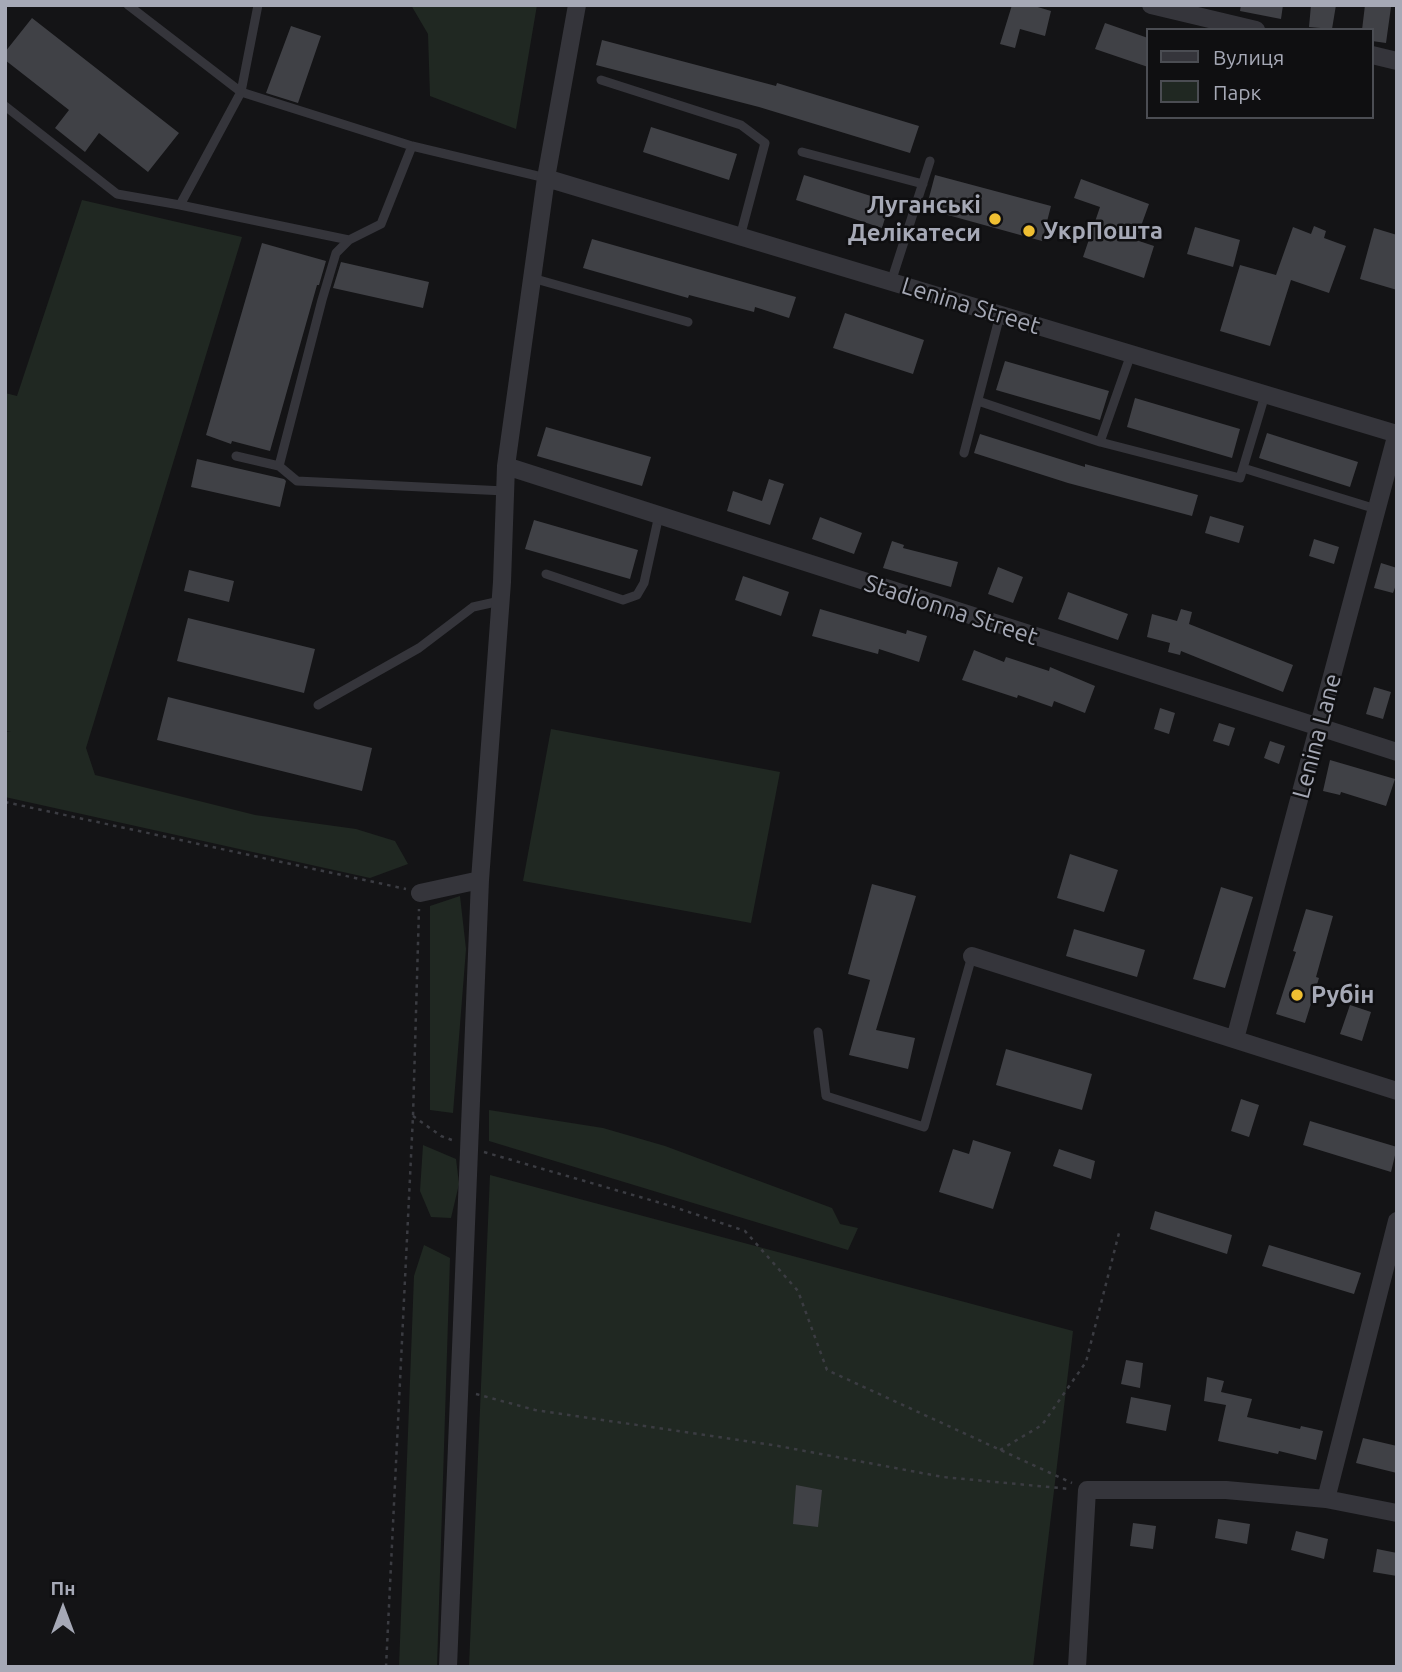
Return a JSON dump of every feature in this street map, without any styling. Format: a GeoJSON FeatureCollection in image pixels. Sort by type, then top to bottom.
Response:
{"type":"FeatureCollection","features":[{"type":"Feature","properties":{"kind":"street"},"geometry":{"type":"LineString","coordinates":[[448,1667],[480,880],[501,601],[506,466],[546,178],[577,5]]}},
{"type":"Feature","properties":{"kind":"street"},"geometry":{"type":"LineString","coordinates":[[1151,5],[1248,28]]}},
{"type":"Feature","properties":{"kind":"street"},"geometry":{"type":"LineString","coordinates":[[1374,55],[1397,61]]}},
{"type":"Feature","properties":{"kind":"street","name":"Lenina Street"},"geometry":{"type":"LineString","coordinates":[[546,178],[1396,434]]}},
{"type":"Feature","properties":{"kind":"street","name":"Lenina Lane"},"geometry":{"type":"LineString","coordinates":[[1235,1039],[1396,434]]}},
{"type":"Feature","properties":{"kind":"street","name":"Stadionna Street"},"geometry":{"type":"LineString","coordinates":[[506,466],[1397,752]]}},
{"type":"Feature","properties":{"kind":"street"},"geometry":{"type":"LineString","coordinates":[[420,892],[480,880]]}},
{"type":"Feature","properties":{"kind":"street"},"geometry":{"type":"LineString","coordinates":[[971,956],[1397,1091]]}},
{"type":"Feature","properties":{"kind":"street"},"geometry":{"type":"LineString","coordinates":[[1326,1499],[1397,1221]]}},
{"type":"Feature","properties":{"kind":"street"},"geometry":{"type":"LineString","coordinates":[[1077,1667],[1087,1490],[1226,1490],[1326,1499],[1397,1513]]}},
{"type":"Feature","properties":{"kind":"lane"},"geometry":{"type":"LineString","coordinates":[[128,5],[241,92],[412,146],[546,178]]}},
{"type":"Feature","properties":{"kind":"lane"},"geometry":{"type":"LineString","coordinates":[[180,205],[241,92],[258,5]]}},
{"type":"Feature","properties":{"kind":"lane"},"geometry":{"type":"LineString","coordinates":[[601,80],[741,125],[765,143],[740,237]]}},
{"type":"Feature","properties":{"kind":"lane"},"geometry":{"type":"LineString","coordinates":[[5,106],[117,194],[349,240]]}},
{"type":"Feature","properties":{"kind":"lane"},"geometry":{"type":"LineString","coordinates":[[279,466],[336,253],[349,240],[381,224],[412,146]]}},
{"type":"Feature","properties":{"kind":"lane"},"geometry":{"type":"LineString","coordinates":[[802,152],[923,184]]}},
{"type":"Feature","properties":{"kind":"lane"},"geometry":{"type":"LineString","coordinates":[[891,282],[930,161]]}},
{"type":"Feature","properties":{"kind":"lane"},"geometry":{"type":"LineString","coordinates":[[532,278],[688,322]]}},
{"type":"Feature","properties":{"kind":"lane"},"geometry":{"type":"LineString","coordinates":[[964,453],[1000,315]]}},
{"type":"Feature","properties":{"kind":"lane"},"geometry":{"type":"LineString","coordinates":[[1100,442],[1131,354]]}},
{"type":"Feature","properties":{"kind":"lane"},"geometry":{"type":"LineString","coordinates":[[978,401],[1100,442],[1240,478],[1265,395]]}},
{"type":"Feature","properties":{"kind":"lane"},"geometry":{"type":"LineString","coordinates":[[236,456],[279,466],[297,481],[505,491]]}},
{"type":"Feature","properties":{"kind":"lane"},"geometry":{"type":"LineString","coordinates":[[1243,468],[1377,509]]}},
{"type":"Feature","properties":{"kind":"lane"},"geometry":{"type":"LineString","coordinates":[[546,574],[623,600],[637,595],[644,583],[659,515]]}},
{"type":"Feature","properties":{"kind":"lane"},"geometry":{"type":"LineString","coordinates":[[318,705],[419,648],[473,607],[501,601]]}},
{"type":"Feature","properties":{"kind":"lane"},"geometry":{"type":"LineString","coordinates":[[818,1032],[826,1096],[924,1127],[971,956]]}},
{"type":"Feature","properties":{"kind":"path"},"geometry":{"type":"LineString","coordinates":[[5,802],[420,892],[413,1116],[386,1667]]}},
{"type":"Feature","properties":{"kind":"path"},"geometry":{"type":"LineString","coordinates":[[413,1116],[441,1136],[469,1147],[671,1206],[745,1231],[798,1291],[827,1370],[1087,1490]]}},
{"type":"Feature","properties":{"kind":"path"},"geometry":{"type":"LineString","coordinates":[[1000,1450],[1042,1425],[1086,1362],[1119,1233]]}},
{"type":"Feature","properties":{"kind":"path"},"geometry":{"type":"LineString","coordinates":[[460,1390],[535,1410],[773,1445],[943,1478],[1087,1490]]}},
{"type":"Feature","properties":{"kind":"green space"},"geometry":{"type":"Polygon","coordinates":[[[411,5],[537,5],[516,129],[430,96],[428,34],[411,5]]]}},
{"type":"Feature","properties":{"kind":"green space"},"geometry":{"type":"Polygon","coordinates":[[[82,200],[242,237],[86,748],[95,775],[255,815],[356,829],[395,841],[408,864],[370,878],[5,797],[5,732],[11,732],[5,731],[5,393],[17,396],[82,200]]]}},
{"type":"Feature","properties":{"kind":"green space"},"geometry":{"type":"Polygon","coordinates":[[[551,729],[780,772],[751,923],[523,881],[551,729]]]}},
{"type":"Feature","properties":{"kind":"green space"},"geometry":{"type":"Polygon","coordinates":[[[460,896],[466,949],[453,1113],[430,1110],[430,906],[460,896]]]}},
{"type":"Feature","properties":{"kind":"green space"},"geometry":{"type":"Polygon","coordinates":[[[489,1110],[603,1128],[665,1146],[832,1208],[840,1224],[858,1228],[848,1250],[489,1141],[489,1110]]]}},
{"type":"Feature","properties":{"kind":"green space"},"geometry":{"type":"Polygon","coordinates":[[[423,1145],[456,1159],[459,1184],[451,1218],[431,1217],[420,1191],[423,1145]]]}},
{"type":"Feature","properties":{"kind":"green space"},"geometry":{"type":"Polygon","coordinates":[[[490,1175],[1073,1331],[1033,1667],[469,1667],[490,1175]]]}},
{"type":"Feature","properties":{"kind":"green space"},"geometry":{"type":"Polygon","coordinates":[[[424,1245],[450,1258],[437,1667],[399,1667],[414,1276],[424,1245]]]}},
{"type":"Feature","properties":{"kind":"building"},"geometry":{"type":"Polygon","coordinates":[[[1012,5],[1031,5],[1051,11],[1045,36],[1020,29],[1015,48],[1000,44],[1012,5]]]}},
{"type":"Feature","properties":{"kind":"building"},"geometry":{"type":"Polygon","coordinates":[[[1241,5],[1283,5],[1281,19],[1240,11],[1241,5]]]}},
{"type":"Feature","properties":{"kind":"building"},"geometry":{"type":"Polygon","coordinates":[[[1311,5],[1336,5],[1332,28],[1309,27],[1311,5]]]}},
{"type":"Feature","properties":{"kind":"building"},"geometry":{"type":"Polygon","coordinates":[[[1365,5],[1391,7],[1386,43],[1374,41],[1374,28],[1362,28],[1365,5]]]}},
{"type":"Feature","properties":{"kind":"building"},"geometry":{"type":"Polygon","coordinates":[[[32,18],[179,133],[148,172],[99,133],[85,152],[55,128],[69,110],[5,60],[5,52],[32,18]]]}},
{"type":"Feature","properties":{"kind":"building"},"geometry":{"type":"Polygon","coordinates":[[[1105,23],[1146,37],[1146,66],[1095,49],[1105,23]]]}},
{"type":"Feature","properties":{"kind":"building"},"geometry":{"type":"Polygon","coordinates":[[[291,26],[321,36],[298,103],[266,93],[291,26]]]}},
{"type":"Feature","properties":{"kind":"building"},"geometry":{"type":"Polygon","coordinates":[[[602,40],[776,86],[777,83],[919,126],[910,153],[759,107],[596,65],[602,40]]]}},
{"type":"Feature","properties":{"kind":"building"},"geometry":{"type":"Polygon","coordinates":[[[651,127],[737,154],[729,180],[643,152],[651,127]]]}},
{"type":"Feature","properties":{"kind":"building"},"geometry":{"type":"Polygon","coordinates":[[[804,175],[890,202],[882,228],[796,200],[804,175]]]}},
{"type":"Feature","properties":{"kind":"building"},"geometry":{"type":"Polygon","coordinates":[[[935,175],[1051,206],[1042,241],[926,209],[935,175]]]}},
{"type":"Feature","properties":{"kind":"building"},"geometry":{"type":"Polygon","coordinates":[[[1081,179],[1149,204],[1136,240],[1154,246],[1144,278],[1083,257],[1100,207],[1074,198],[1081,179]]]}},
{"type":"Feature","properties":{"kind":"building"},"geometry":{"type":"Polygon","coordinates":[[[1314,226],[1326,231],[1324,238],[1346,246],[1329,293],[1291,280],[1270,346],[1220,331],[1240,265],[1276,275],[1293,227],[1311,234],[1314,226]]]}},
{"type":"Feature","properties":{"kind":"building"},"geometry":{"type":"Polygon","coordinates":[[[1195,227],[1240,240],[1233,267],[1187,254],[1195,227]]]}},
{"type":"Feature","properties":{"kind":"building"},"geometry":{"type":"Polygon","coordinates":[[[1374,228],[1397,235],[1397,290],[1360,279],[1374,228]]]}},
{"type":"Feature","properties":{"kind":"building"},"geometry":{"type":"Polygon","coordinates":[[[592,239],[796,297],[789,318],[755,307],[754,312],[689,295],[688,298],[583,268],[592,239]]]}},
{"type":"Feature","properties":{"kind":"building"},"geometry":{"type":"Polygon","coordinates":[[[262,243],[326,261],[270,451],[232,441],[231,444],[206,435],[262,243]]]}},
{"type":"Feature","properties":{"kind":"building"},"geometry":{"type":"Polygon","coordinates":[[[341,262],[429,282],[423,308],[333,288],[341,262]]]}},
{"type":"Feature","properties":{"kind":"building"},"geometry":{"type":"Polygon","coordinates":[[[845,313],[924,340],[913,374],[833,348],[845,313]]]}},
{"type":"Feature","properties":{"kind":"building"},"geometry":{"type":"Polygon","coordinates":[[[1005,361],[1109,391],[1100,420],[996,390],[1005,361]]]}},
{"type":"Feature","properties":{"kind":"building"},"geometry":{"type":"Polygon","coordinates":[[[1135,398],[1240,429],[1232,458],[1127,427],[1135,398]]]}},
{"type":"Feature","properties":{"kind":"building"},"geometry":{"type":"Polygon","coordinates":[[[546,427],[651,457],[642,486],[537,456],[546,427]]]}},
{"type":"Feature","properties":{"kind":"building"},"geometry":{"type":"Polygon","coordinates":[[[1267,433],[1358,462],[1350,487],[1259,458],[1267,433]]]}},
{"type":"Feature","properties":{"kind":"building"},"geometry":{"type":"Polygon","coordinates":[[[980,434],[1085,467],[1085,464],[1198,495],[1192,516],[1068,483],[974,453],[980,434]]]}},
{"type":"Feature","properties":{"kind":"building"},"geometry":{"type":"Polygon","coordinates":[[[197,459],[284,479],[286,481],[280,507],[191,487],[197,459]]]}},
{"type":"Feature","properties":{"kind":"building"},"geometry":{"type":"Polygon","coordinates":[[[769,479],[784,484],[770,525],[727,511],[733,491],[762,501],[769,479]]]}},
{"type":"Feature","properties":{"kind":"building"},"geometry":{"type":"Polygon","coordinates":[[[1210,516],[1244,526],[1239,543],[1205,533],[1210,516]]]}},
{"type":"Feature","properties":{"kind":"building"},"geometry":{"type":"Polygon","coordinates":[[[820,517],[862,533],[854,554],[812,539],[820,517]]]}},
{"type":"Feature","properties":{"kind":"building"},"geometry":{"type":"Polygon","coordinates":[[[534,520],[638,550],[630,579],[525,549],[534,520]]]}},
{"type":"Feature","properties":{"kind":"building"},"geometry":{"type":"Polygon","coordinates":[[[1314,539],[1339,547],[1334,564],[1309,556],[1314,539]]]}},
{"type":"Feature","properties":{"kind":"building"},"geometry":{"type":"Polygon","coordinates":[[[892,541],[904,545],[903,548],[958,562],[951,587],[883,568],[892,541]]]}},
{"type":"Feature","properties":{"kind":"building"},"geometry":{"type":"Polygon","coordinates":[[[1381,563],[1397,568],[1397,582],[1393,593],[1374,588],[1381,563]]]}},
{"type":"Feature","properties":{"kind":"building"},"geometry":{"type":"Polygon","coordinates":[[[998,567],[1023,577],[1013,603],[988,594],[998,567]]]}},
{"type":"Feature","properties":{"kind":"building"},"geometry":{"type":"Polygon","coordinates":[[[189,570],[234,581],[229,602],[184,591],[189,570]]]}},
{"type":"Feature","properties":{"kind":"building"},"geometry":{"type":"Polygon","coordinates":[[[743,576],[789,592],[781,616],[735,600],[743,576]]]}},
{"type":"Feature","properties":{"kind":"building"},"geometry":{"type":"Polygon","coordinates":[[[1068,592],[1128,614],[1118,640],[1058,619],[1068,592]]]}},
{"type":"Feature","properties":{"kind":"building"},"geometry":{"type":"Polygon","coordinates":[[[820,609],[906,634],[907,630],[927,636],[919,662],[879,649],[878,654],[812,636],[820,609]]]}},
{"type":"Feature","properties":{"kind":"building"},"geometry":{"type":"Polygon","coordinates":[[[1181,609],[1192,612],[1189,624],[1293,665],[1283,692],[1181,651],[1180,655],[1168,652],[1170,643],[1147,637],[1152,614],[1177,621],[1181,609]]]}},
{"type":"Feature","properties":{"kind":"building"},"geometry":{"type":"Polygon","coordinates":[[[188,618],[315,649],[304,693],[177,661],[188,618]]]}},
{"type":"Feature","properties":{"kind":"building"},"geometry":{"type":"Polygon","coordinates":[[[974,650],[1004,662],[1006,657],[1049,671],[1050,667],[1095,686],[1085,713],[1054,701],[1052,707],[962,680],[974,650]]]}},
{"type":"Feature","properties":{"kind":"building"},"geometry":{"type":"Polygon","coordinates":[[[1374,687],[1391,692],[1383,719],[1366,714],[1374,687]]]}},
{"type":"Feature","properties":{"kind":"building"},"geometry":{"type":"Polygon","coordinates":[[[168,697],[372,748],[362,791],[157,740],[168,697]]]}},
{"type":"Feature","properties":{"kind":"building"},"geometry":{"type":"Polygon","coordinates":[[[1160,708],[1175,713],[1169,734],[1154,729],[1160,708]]]}},
{"type":"Feature","properties":{"kind":"building"},"geometry":{"type":"Polygon","coordinates":[[[1219,723],[1235,728],[1229,746],[1213,741],[1219,723]]]}},
{"type":"Feature","properties":{"kind":"building"},"geometry":{"type":"Polygon","coordinates":[[[1270,741],[1285,746],[1279,764],[1264,758],[1270,741]]]}},
{"type":"Feature","properties":{"kind":"building"},"geometry":{"type":"Polygon","coordinates":[[[1330,760],[1395,779],[1386,806],[1341,792],[1340,795],[1323,791],[1330,760]]]}},
{"type":"Feature","properties":{"kind":"building"},"geometry":{"type":"Polygon","coordinates":[[[1070,854],[1118,870],[1104,912],[1057,898],[1070,854]]]}},
{"type":"Feature","properties":{"kind":"building"},"geometry":{"type":"Polygon","coordinates":[[[872,884],[916,896],[876,1030],[915,1038],[908,1069],[849,1055],[870,980],[848,974],[872,884]]]}},
{"type":"Feature","properties":{"kind":"building"},"geometry":{"type":"Polygon","coordinates":[[[1221,887],[1253,897],[1225,988],[1193,979],[1221,887]]]}},
{"type":"Feature","properties":{"kind":"building"},"geometry":{"type":"Polygon","coordinates":[[[1306,909],[1333,916],[1316,977],[1319,978],[1305,1023],[1276,1014],[1296,952],[1293,951],[1306,909]]]}},
{"type":"Feature","properties":{"kind":"building"},"geometry":{"type":"Polygon","coordinates":[[[1074,929],[1145,950],[1137,977],[1066,956],[1074,929]]]}},
{"type":"Feature","properties":{"kind":"building"},"geometry":{"type":"Polygon","coordinates":[[[1350,1005],[1371,1012],[1362,1041],[1340,1034],[1350,1005]]]}},
{"type":"Feature","properties":{"kind":"building"},"geometry":{"type":"Polygon","coordinates":[[[1006,1049],[1092,1074],[1082,1110],[996,1085],[1006,1049]]]}},
{"type":"Feature","properties":{"kind":"building"},"geometry":{"type":"Polygon","coordinates":[[[1241,1099],[1259,1105],[1249,1137],[1231,1131],[1241,1099]]]}},
{"type":"Feature","properties":{"kind":"building"},"geometry":{"type":"Polygon","coordinates":[[[1310,1121],[1397,1147],[1391,1172],[1303,1145],[1310,1121]]]}},
{"type":"Feature","properties":{"kind":"building"},"geometry":{"type":"Polygon","coordinates":[[[973,1140],[1011,1152],[993,1209],[939,1192],[953,1149],[969,1154],[973,1140]]]}},
{"type":"Feature","properties":{"kind":"building"},"geometry":{"type":"Polygon","coordinates":[[[1059,1149],[1095,1161],[1091,1179],[1053,1166],[1059,1149]]]}},
{"type":"Feature","properties":{"kind":"building"},"geometry":{"type":"Polygon","coordinates":[[[1155,1211],[1232,1235],[1227,1254],[1150,1229],[1155,1211]]]}},
{"type":"Feature","properties":{"kind":"building"},"geometry":{"type":"Polygon","coordinates":[[[1269,1245],[1361,1273],[1354,1294],[1262,1266],[1269,1245]]]}},
{"type":"Feature","properties":{"kind":"building"},"geometry":{"type":"Polygon","coordinates":[[[1126,1360],[1143,1363],[1140,1388],[1121,1384],[1126,1360]]]}},
{"type":"Feature","properties":{"kind":"building"},"geometry":{"type":"Polygon","coordinates":[[[1207,1377],[1224,1381],[1221,1392],[1252,1399],[1247,1417],[1300,1429],[1301,1426],[1323,1431],[1316,1460],[1218,1441],[1226,1405],[1204,1401],[1207,1377]]]}},
{"type":"Feature","properties":{"kind":"building"},"geometry":{"type":"Polygon","coordinates":[[[1131,1397],[1171,1405],[1166,1431],[1126,1423],[1131,1397]]]}},
{"type":"Feature","properties":{"kind":"building"},"geometry":{"type":"Polygon","coordinates":[[[1363,1438],[1397,1446],[1397,1473],[1356,1463],[1363,1438]]]}},
{"type":"Feature","properties":{"kind":"building"},"geometry":{"type":"Polygon","coordinates":[[[796,1485],[822,1490],[818,1527],[793,1524],[796,1485]]]}},
{"type":"Feature","properties":{"kind":"building"},"geometry":{"type":"Polygon","coordinates":[[[1218,1519],[1250,1524],[1247,1544],[1215,1538],[1218,1519]]]}},
{"type":"Feature","properties":{"kind":"building"},"geometry":{"type":"Polygon","coordinates":[[[1133,1523],[1156,1526],[1153,1549],[1130,1546],[1133,1523]]]}},
{"type":"Feature","properties":{"kind":"building"},"geometry":{"type":"Polygon","coordinates":[[[1296,1531],[1328,1539],[1324,1559],[1291,1550],[1296,1531]]]}},
{"type":"Feature","properties":{"kind":"building"},"geometry":{"type":"Polygon","coordinates":[[[1377,1549],[1397,1553],[1397,1576],[1373,1572],[1377,1549]]]}},
{"type":"Feature","properties":{"kind":"place","name":"Луганські Делікатеси"},"geometry":{"type":"Point","coordinates":[995,219]}},
{"type":"Feature","properties":{"kind":"place","name":"УкрПошта"},"geometry":{"type":"Point","coordinates":[1029,231]}},
{"type":"Feature","properties":{"kind":"place","name":"Рубін"},"geometry":{"type":"Point","coordinates":[1297,995]}}]}
